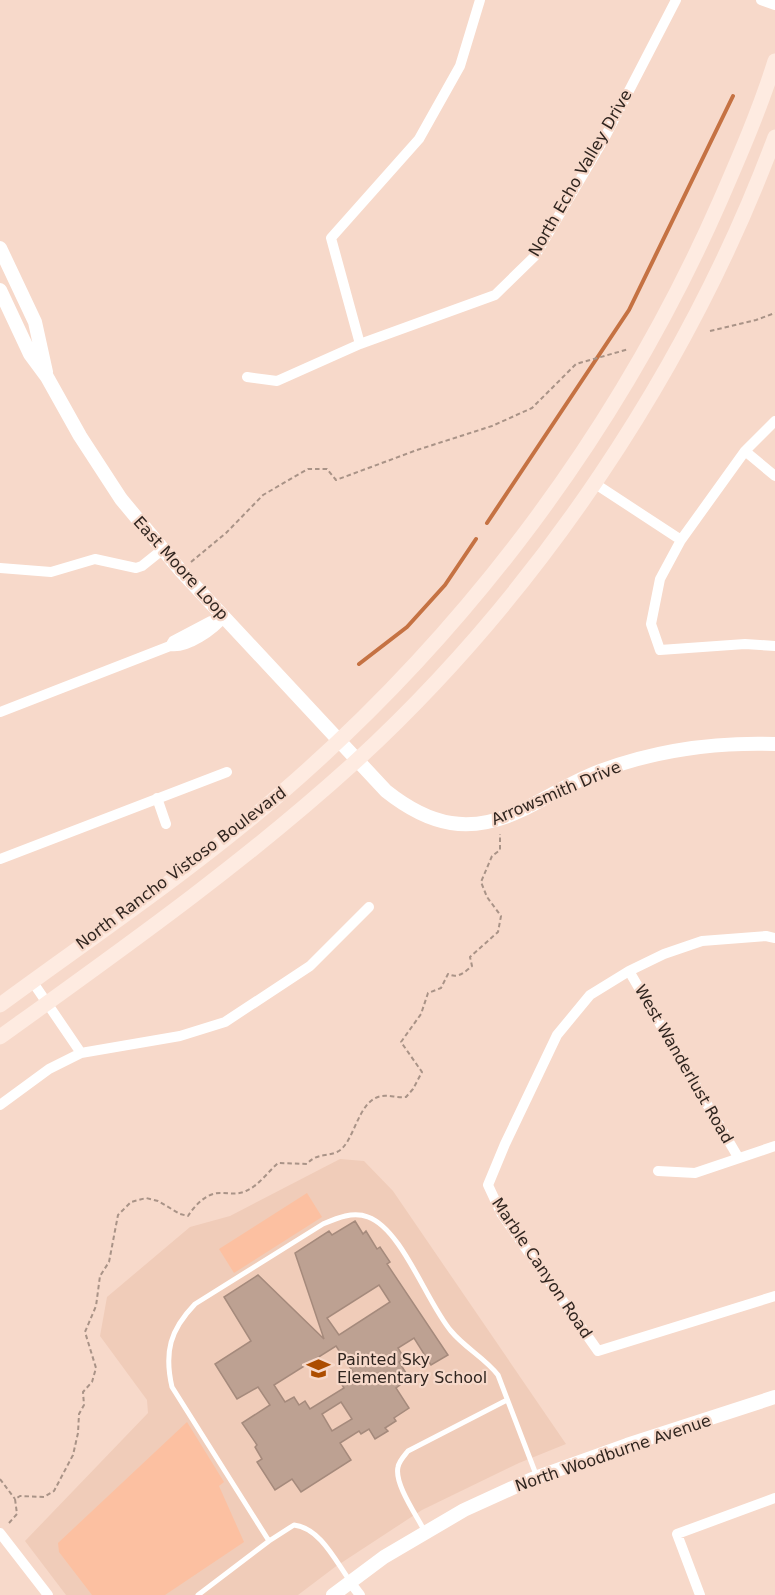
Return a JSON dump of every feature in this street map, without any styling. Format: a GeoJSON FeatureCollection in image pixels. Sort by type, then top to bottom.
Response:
{"type":"FeatureCollection","features":[{"type":"Feature","properties":{"kind":"main road","name":"North Rancho Vistoso Boulevard"},"geometry":{"type":"LineString","coordinates":[[0,1005],[209,851],[279,794],[339,740],[406,674],[488,581],[546,507],[598,429],[669,307],[706,233],[738,159],[775,61]]}},
{"type":"Feature","properties":{"kind":"main road","name":"North Rancho Vistoso Boulevard"},"geometry":{"type":"LineString","coordinates":[[0,1037],[47,1004],[284,824],[357,760],[421,697],[475,638],[567,522],[637,417],[692,322],[736,231],[775,137]]}},
{"type":"Feature","properties":{"kind":"street"},"geometry":{"type":"LineString","coordinates":[[360,344],[331,238],[419,139],[460,66],[480,0]]}},
{"type":"Feature","properties":{"kind":"street","name":"North Echo Valley Drive"},"geometry":{"type":"LineString","coordinates":[[248,377],[277,381],[360,344],[495,295],[535,256],[604,139],[676,0]]}},
{"type":"Feature","properties":{"kind":"street"},"geometry":{"type":"LineString","coordinates":[[761,0],[775,5]]}},
{"type":"Feature","properties":{"kind":"street","name":"East Moore Loop"},"geometry":{"type":"LineString","coordinates":[[0,248],[34,322],[47,377]]}},
{"type":"Feature","properties":{"kind":"street","name":"East Moore Loop"},"geometry":{"type":"LineString","coordinates":[[0,290],[30,354],[47,377],[100,469],[127,506],[181,571],[357,760]]}},
{"type":"Feature","properties":{"kind":"street"},"geometry":{"type":"LineString","coordinates":[[775,421],[745,451],[681,540],[660,579],[651,624],[660,650],[745,644],[775,646]]}},
{"type":"Feature","properties":{"kind":"street"},"geometry":{"type":"LineString","coordinates":[[745,451],[775,476]]}},
{"type":"Feature","properties":{"kind":"street"},"geometry":{"type":"LineString","coordinates":[[594,483],[681,540]]}},
{"type":"Feature","properties":{"kind":"street"},"geometry":{"type":"LineString","coordinates":[[0,568],[51,572],[95,559],[136,568],[162,550]]}},
{"type":"Feature","properties":{"kind":"street"},"geometry":{"type":"LineString","coordinates":[[0,712],[170,646],[176,648],[216,628],[224,617]]}},
{"type":"Feature","properties":{"kind":"street","name":"Arrowsmith Drive"},"geometry":{"type":"LineString","coordinates":[[357,760],[386,791],[418,814],[439,821],[472,824],[502,818],[595,773],[662,752],[731,743],[775,744]]}},
{"type":"Feature","properties":{"kind":"street"},"geometry":{"type":"LineString","coordinates":[[0,859],[227,772]]}},
{"type":"Feature","properties":{"kind":"street"},"geometry":{"type":"LineString","coordinates":[[157,798],[166,824]]}},
{"type":"Feature","properties":{"kind":"street"},"geometry":{"type":"LineString","coordinates":[[0,1105],[48,1069],[81,1053],[180,1036],[225,1022],[310,966],[369,907]]}},
{"type":"Feature","properties":{"kind":"street"},"geometry":{"type":"LineString","coordinates":[[629,971],[664,954],[702,941],[765,936],[775,938]]}},
{"type":"Feature","properties":{"kind":"street","name":"West Wanderlust Road"},"geometry":{"type":"LineString","coordinates":[[629,971],[738,1157]]}},
{"type":"Feature","properties":{"kind":"street","name":"Marble Canyon Road"},"geometry":{"type":"LineString","coordinates":[[629,971],[590,995],[557,1035],[488,1185],[501,1213],[598,1352],[775,1296]]}},
{"type":"Feature","properties":{"kind":"street"},"geometry":{"type":"LineString","coordinates":[[32,981],[81,1053]]}},
{"type":"Feature","properties":{"kind":"street"},"geometry":{"type":"LineString","coordinates":[[658,1171],[694,1173],[775,1146]]}},
{"type":"Feature","properties":{"kind":"street","name":"North Woodburne Avenue"},"geometry":{"type":"LineString","coordinates":[[333,1595],[384,1557],[425,1532],[464,1510],[537,1477],[775,1397]]}},
{"type":"Feature","properties":{"kind":"street"},"geometry":{"type":"LineString","coordinates":[[700,1595],[677,1534],[775,1498]]}},
{"type":"Feature","properties":{"kind":"street"},"geometry":{"type":"LineString","coordinates":[[0,1533],[48,1595]]}},
{"type":"Feature","properties":{"kind":"street"},"geometry":{"type":"LineString","coordinates":[[351,1582],[360,1595]]}},
{"type":"Feature","properties":{"kind":"lane"},"geometry":{"type":"LineString","coordinates":[[269,1541],[172,1387],[168,1370],[173,1335],[182,1318],[195,1305],[324,1224],[352,1215],[366,1216],[380,1222],[394,1238],[451,1331],[498,1375],[537,1477]]}},
{"type":"Feature","properties":{"kind":"lane"},"geometry":{"type":"LineString","coordinates":[[425,1532],[398,1480],[398,1468],[402,1458],[408,1451],[507,1400]]}},
{"type":"Feature","properties":{"kind":"lane"},"geometry":{"type":"LineString","coordinates":[[198,1595],[269,1541],[294,1525],[304,1526],[314,1533],[351,1582]]}},
{"type":"Feature","properties":{"kind":"path"},"geometry":{"type":"LineString","coordinates":[[710,331],[775,313]]}},
{"type":"Feature","properties":{"kind":"path"},"geometry":{"type":"LineString","coordinates":[[181,571],[226,533],[263,495],[308,469],[327,469],[336,480],[417,450],[492,426],[532,408],[576,363],[632,349]]}},
{"type":"Feature","properties":{"kind":"path"},"geometry":{"type":"LineString","coordinates":[[15,1499],[20,1496],[44,1497],[54,1491],[73,1455],[79,1414],[84,1405],[83,1392],[92,1382],[96,1368],[86,1332],[96,1306],[100,1276],[109,1262],[118,1215],[131,1202],[146,1198],[158,1201],[188,1216],[196,1204],[205,1198],[220,1192],[243,1193],[253,1187],[278,1163],[307,1164],[312,1158],[337,1152],[344,1146],[366,1106],[381,1096],[406,1097],[422,1072],[401,1042],[421,1014],[428,993],[441,988],[448,975],[460,975],[472,966],[470,957],[498,932],[501,916],[487,897],[481,882],[492,856],[500,850],[501,834]]}},
{"type":"Feature","properties":{"kind":"path"},"geometry":{"type":"LineString","coordinates":[[0,1479],[15,1499],[17,1514],[9,1523]]}},
{"type":"Feature","properties":{"kind":"shaded area","name":"Painted Sky Elementary School"},"geometry":{"type":"Polygon","coordinates":[[[340,1159],[364,1161],[393,1191],[566,1444],[519,1463],[422,1510],[335,1567],[298,1595],[66,1595],[25,1541],[148,1413],[147,1400],[100,1336],[107,1297],[190,1227],[230,1216],[340,1159]]]}},
{"type":"Feature","properties":{"kind":"shaded area"},"geometry":{"type":"Polygon","coordinates":[[[307,1193],[322,1217],[234,1273],[219,1249],[307,1193]]]}},
{"type":"Feature","properties":{"kind":"shaded area"},"geometry":{"type":"Polygon","coordinates":[[[187,1422],[224,1482],[219,1486],[244,1542],[165,1595],[92,1595],[59,1552],[58,1543],[187,1422]]]}},
{"type":"Feature","properties":{"kind":"building"},"geometry":{"type":"Polygon","coordinates":[[[355,1221],[363,1234],[366,1231],[377,1249],[380,1247],[390,1262],[387,1264],[448,1355],[431,1365],[414,1338],[398,1348],[404,1358],[399,1362],[406,1373],[404,1375],[407,1380],[396,1388],[409,1408],[394,1418],[396,1421],[385,1428],[388,1431],[375,1439],[369,1429],[361,1434],[359,1431],[340,1443],[351,1460],[301,1492],[292,1479],[275,1490],[257,1462],[262,1459],[255,1447],[257,1445],[242,1423],[270,1405],[258,1387],[237,1399],[215,1364],[251,1341],[224,1297],[258,1275],[324,1339],[295,1253],[329,1231],[332,1235],[355,1221]],[[379,1285],[327,1318],[339,1335],[390,1302],[379,1285]],[[336,1346],[274,1385],[285,1402],[294,1397],[299,1405],[305,1401],[310,1409],[344,1388],[339,1380],[353,1372],[336,1346]],[[341,1402],[322,1414],[332,1431],[352,1419],[341,1402]]]}},
{"type":"Feature","properties":{"kind":"waterway"},"geometry":{"type":"LineString","coordinates":[[487,523],[629,310],[733,96]]}},
{"type":"Feature","properties":{"kind":"waterway"},"geometry":{"type":"LineString","coordinates":[[359,664],[407,627],[445,585],[476,539]]}},
{"type":"Feature","properties":{"kind":"place","name":"Painted Sky Elementary School"},"geometry":{"type":"Point","coordinates":[319,1368]}}]}
